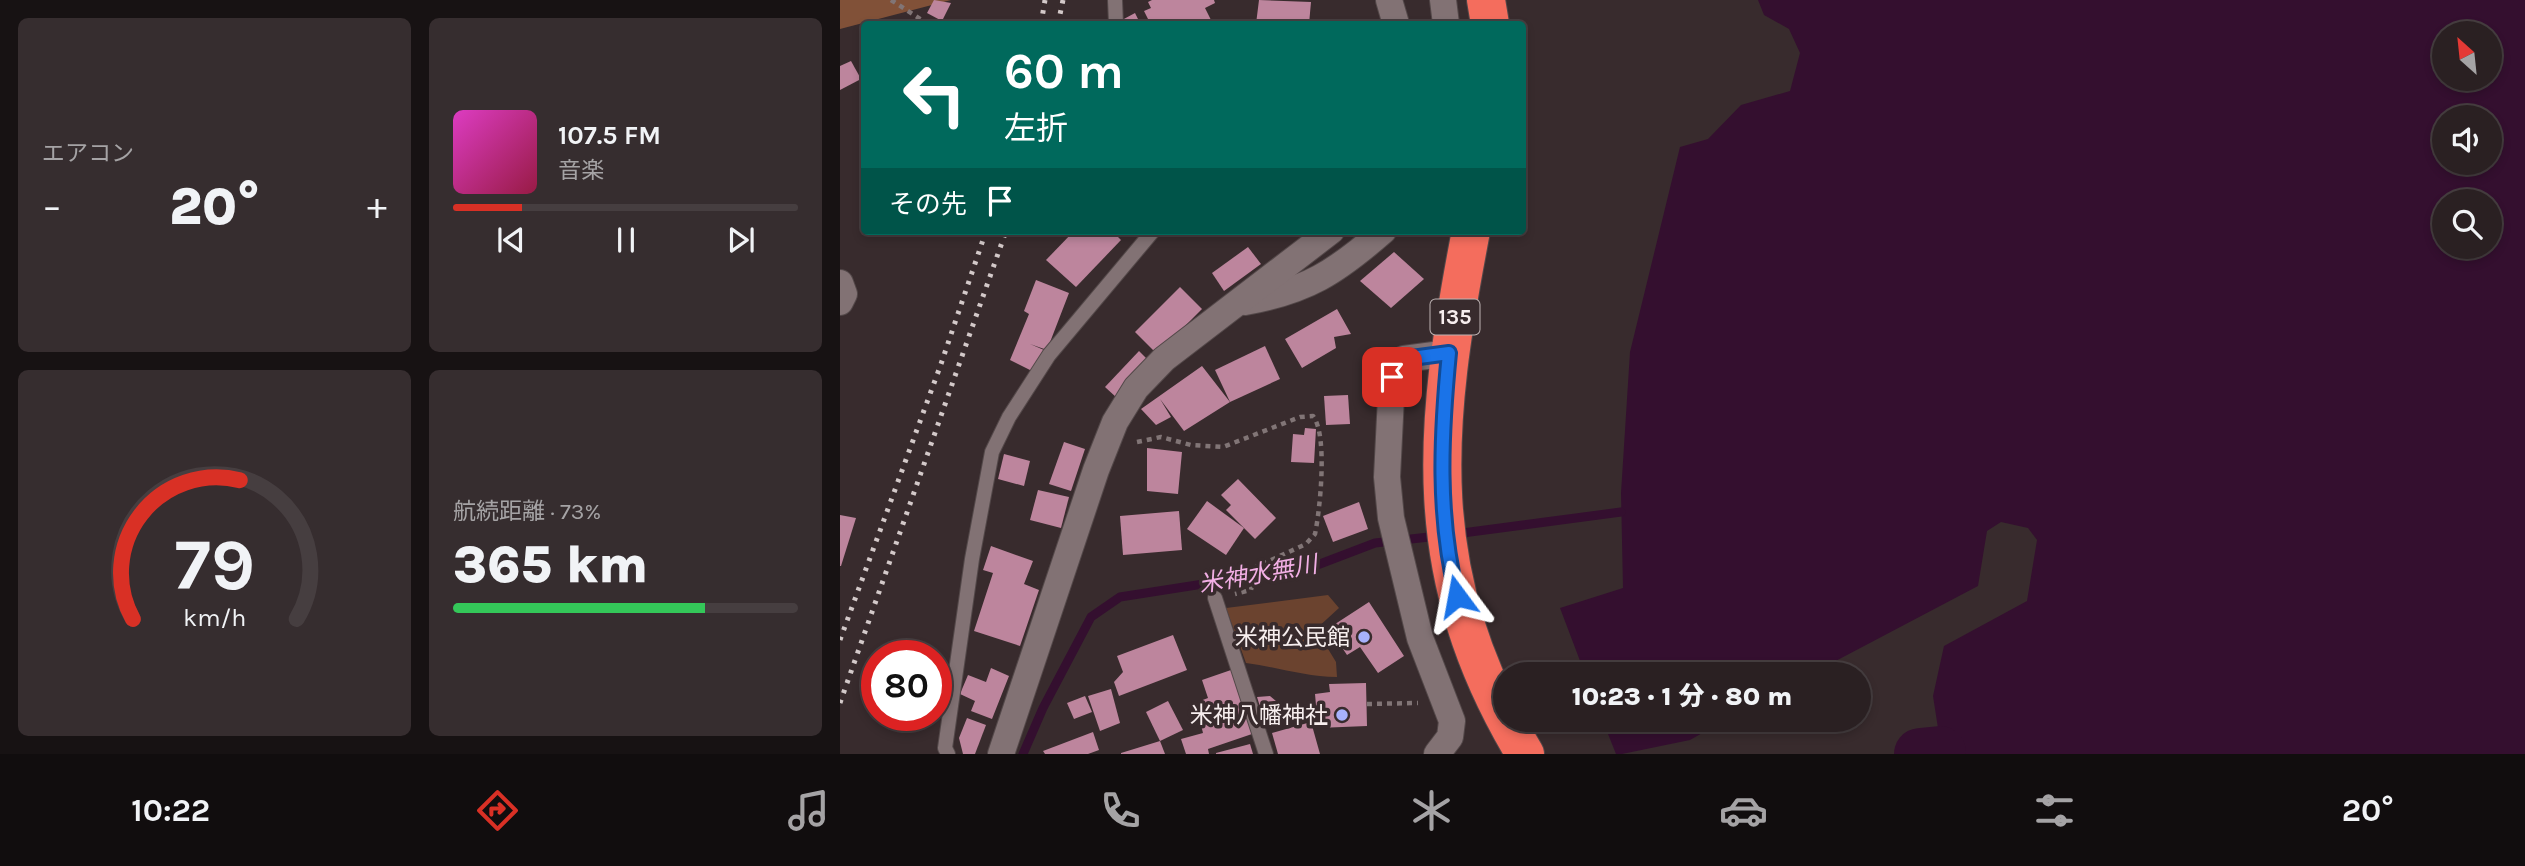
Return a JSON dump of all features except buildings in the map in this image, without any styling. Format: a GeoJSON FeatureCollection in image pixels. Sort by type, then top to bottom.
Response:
{"type":"FeatureCollection","features":[{"type":"Feature","properties":{"kind":"highway"},"geometry":{"type":"LineString","coordinates":[[1486,0],[1490,21]]}},
{"type":"Feature","properties":{"kind":"highway","name":"135"},"geometry":{"type":"LineString","coordinates":[[1470,235],[1449,353],[1444,403],[1442,493],[1447,552],[1477,659],[1493,697],[1525,754]]}},
{"type":"Feature","properties":{"kind":"street"},"geometry":{"type":"LineString","coordinates":[[1389,0],[1395,21]]}},
{"type":"Feature","properties":{"kind":"street"},"geometry":{"type":"LineString","coordinates":[[1443,0],[1446,21]]}},
{"type":"Feature","properties":{"kind":"street"},"geometry":{"type":"LineString","coordinates":[[1001,754],[1096,470],[1115,422],[1136,388],[1164,359],[1326,235]]}},
{"type":"Feature","properties":{"kind":"street"},"geometry":{"type":"LineString","coordinates":[[1240,302],[1283,295],[1305,287],[1351,259],[1378,235]]}},
{"type":"Feature","properties":{"kind":"street"},"geometry":{"type":"LineString","coordinates":[[840,283],[844,294],[840,302]]}},
{"type":"Feature","properties":{"kind":"street"},"geometry":{"type":"LineString","coordinates":[[1437,754],[1450,737],[1452,721],[1420,638],[1399,558],[1391,518],[1387,465],[1392,377],[1404,359],[1449,353]]}},
{"type":"Feature","properties":{"kind":"lane"},"geometry":{"type":"LineString","coordinates":[[1115,0],[1116,21]]}},
{"type":"Feature","properties":{"kind":"lane"},"geometry":{"type":"LineString","coordinates":[[947,754],[945,748],[972,559],[992,452],[1009,417],[1049,355],[1150,235]]}},
{"type":"Feature","properties":{"kind":"lane"},"geometry":{"type":"LineString","coordinates":[[1215,598],[1266,754]]}},
{"type":"Feature","properties":{"kind":"path"},"geometry":{"type":"LineString","coordinates":[[891,0],[923,21]]}},
{"type":"Feature","properties":{"kind":"path"},"geometry":{"type":"LineString","coordinates":[[1131,443],[1161,437],[1191,445],[1223,447],[1300,417],[1313,416],[1321,432],[1315,534],[1306,544],[1256,567],[1251,590]]}},
{"type":"Feature","properties":{"kind":"path"},"geometry":{"type":"LineString","coordinates":[[1367,704],[1405,703]]}},
{"type":"Feature","properties":{"kind":"shaded area"},"geometry":{"type":"Polygon","coordinates":[[[840,0],[951,0],[871,21],[861,21],[861,24],[840,29],[840,0]]]}},
{"type":"Feature","properties":{"kind":"shaded area"},"geometry":{"type":"Polygon","coordinates":[[[1758,0],[2525,0],[2525,754],[1942,754],[1933,696],[1944,646],[2027,601],[2037,540],[2028,528],[2001,522],[1987,531],[1978,586],[1834,662],[1580,662],[1560,608],[1623,588],[1621,493],[1630,352],[1680,147],[1708,139],[1741,105],[1790,91],[1800,53],[1789,29],[1764,15],[1758,0]]]}},
{"type":"Feature","properties":{"kind":"shaded area"},"geometry":{"type":"Polygon","coordinates":[[[1328,595],[1339,608],[1316,629],[1336,662],[1337,677],[1246,663],[1226,608],[1328,595]]]}},
{"type":"Feature","properties":{"kind":"shaded area"},"geometry":{"type":"Polygon","coordinates":[[[1607,732],[1704,732],[1690,740],[1616,754],[1607,732]]]}},
{"type":"Feature","properties":{"kind":"waterway","name":"米神水無川"},"geometry":{"type":"LineString","coordinates":[[1455,534],[1621,512]]}},
{"type":"Feature","properties":{"kind":"waterway","name":"米神水無川"},"geometry":{"type":"LineString","coordinates":[[1023,754],[1043,708],[1091,617],[1120,597],[1312,567],[1375,543],[1438,536]]}},
{"type":"Feature","properties":{"kind":"waterway"},"geometry":{"type":"LineString","coordinates":[[1920,754],[1940,752]]}},
{"type":"Feature","properties":{"kind":"railway"},"geometry":{"type":"LineString","coordinates":[[1042,21],[1045,0]]}},
{"type":"Feature","properties":{"kind":"railway"},"geometry":{"type":"LineString","coordinates":[[1059,21],[1063,0]]}},
{"type":"Feature","properties":{"kind":"railway"},"geometry":{"type":"LineString","coordinates":[[840,640],[941,364],[985,235]]}},
{"type":"Feature","properties":{"kind":"railway"},"geometry":{"type":"LineString","coordinates":[[840,703],[1005,235]]}},
{"type":"Feature","properties":{"kind":"place","name":"米神公民館"},"geometry":{"type":"Point","coordinates":[1364,637]}},
{"type":"Feature","properties":{"kind":"place","name":"米神八幡神社"},"geometry":{"type":"Point","coordinates":[1342,715]}},
{"type":"Feature","properties":{"kind":"route"},"geometry":{"type":"LineString","coordinates":[[1392,377],[1404,359],[1449,353],[1441,463],[1447,552],[1457,596]]}}]}
